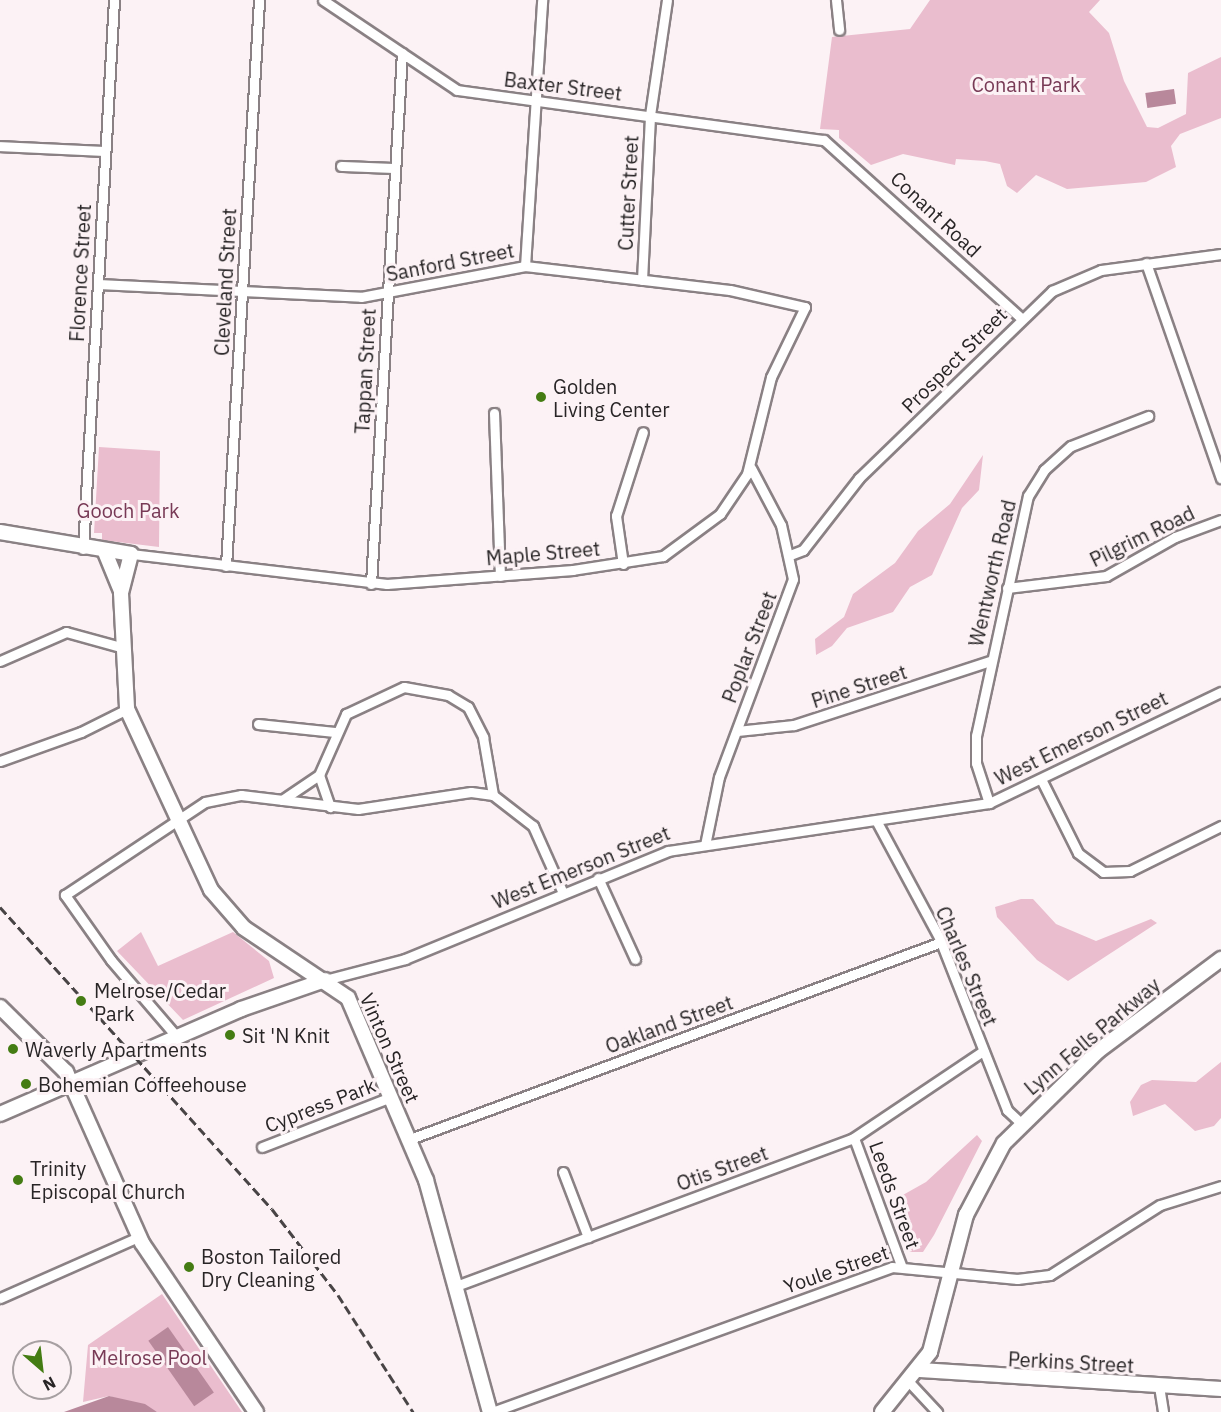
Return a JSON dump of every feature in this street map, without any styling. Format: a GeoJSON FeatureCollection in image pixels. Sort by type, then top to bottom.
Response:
{"type":"FeatureCollection","features":[{"type":"Feature","properties":{"kind":"street","name":"Florence Street"},"geometry":{"type":"LineString","coordinates":[[83,549],[114,0]]}},
{"type":"Feature","properties":{"kind":"street","name":"Cleveland Street"},"geometry":{"type":"LineString","coordinates":[[226,566],[259,0]]}},
{"type":"Feature","properties":{"kind":"street","name":"Baxter Street"},"geometry":{"type":"LineString","coordinates":[[322,0],[457,90],[824,140]]}},
{"type":"Feature","properties":{"kind":"street"},"geometry":{"type":"LineString","coordinates":[[525,266],[542,0]]}},
{"type":"Feature","properties":{"kind":"street"},"geometry":{"type":"LineString","coordinates":[[836,0],[839,30]]}},
{"type":"Feature","properties":{"kind":"street","name":"Cutter Street"},"geometry":{"type":"LineString","coordinates":[[642,280],[650,115],[668,1]]}},
{"type":"Feature","properties":{"kind":"street","name":"Tappan Street"},"geometry":{"type":"LineString","coordinates":[[371,584],[402,53]]}},
{"type":"Feature","properties":{"kind":"street","name":"Conant Road"},"geometry":{"type":"LineString","coordinates":[[824,140],[1021,318]]}},
{"type":"Feature","properties":{"kind":"street"},"geometry":{"type":"LineString","coordinates":[[0,146],[105,151]]}},
{"type":"Feature","properties":{"kind":"street"},"geometry":{"type":"LineString","coordinates":[[341,166],[395,168]]}},
{"type":"Feature","properties":{"kind":"street","name":"Prospect Street"},"geometry":{"type":"LineString","coordinates":[[790,555],[803,550],[859,478],[1021,318],[1077,278],[1146,263],[1221,255]]}},
{"type":"Feature","properties":{"kind":"street"},"geometry":{"type":"LineString","coordinates":[[1146,263],[1221,478]]}},
{"type":"Feature","properties":{"kind":"street","name":"Sanford Street"},"geometry":{"type":"LineString","coordinates":[[98,284],[353,297],[387,293],[525,266],[792,300],[805,307]]}},
{"type":"Feature","properties":{"kind":"street","name":"Maple Street"},"geometry":{"type":"LineString","coordinates":[[130,554],[371,584],[500,576],[623,564],[663,556],[720,514],[750,468],[771,377],[805,307]]}},
{"type":"Feature","properties":{"kind":"street"},"geometry":{"type":"LineString","coordinates":[[494,412],[500,576]]}},
{"type":"Feature","properties":{"kind":"street","name":"Wentworth Road"},"geometry":{"type":"LineString","coordinates":[[989,803],[975,745],[1023,508],[1044,470],[1085,437],[1148,416]]}},
{"type":"Feature","properties":{"kind":"street"},"geometry":{"type":"LineString","coordinates":[[623,564],[616,516],[643,432]]}},
{"type":"Feature","properties":{"kind":"street","name":"Poplar Street"},"geometry":{"type":"LineString","coordinates":[[705,845],[717,781],[789,598],[790,555],[769,496],[750,468]]}},
{"type":"Feature","properties":{"kind":"street","name":"Pilgrim Road"},"geometry":{"type":"LineString","coordinates":[[1007,588],[1106,576],[1175,537],[1221,520]]}},
{"type":"Feature","properties":{"kind":"street"},"geometry":{"type":"LineString","coordinates":[[0,532],[83,549],[130,554]]}},
{"type":"Feature","properties":{"kind":"street","name":"Vinton Street"},"geometry":{"type":"LineString","coordinates":[[105,552],[121,593]]}},
{"type":"Feature","properties":{"kind":"street","name":"Vinton Street"},"geometry":{"type":"LineString","coordinates":[[130,554],[121,593],[121,648],[127,709],[200,874],[232,916],[348,998],[410,1139],[456,1286],[491,1412]]}},
{"type":"Feature","properties":{"kind":"street"},"geometry":{"type":"LineString","coordinates":[[0,661],[66,632],[121,648]]}},
{"type":"Feature","properties":{"kind":"street","name":"Pine Street"},"geometry":{"type":"LineString","coordinates":[[736,731],[794,725],[990,662]]}},
{"type":"Feature","properties":{"kind":"street"},"geometry":{"type":"LineString","coordinates":[[282,800],[319,775],[335,732],[349,712],[396,689],[448,695],[465,704],[478,724],[494,795]]}},
{"type":"Feature","properties":{"kind":"street","name":"West Emerson Street"},"geometry":{"type":"LineString","coordinates":[[0,1114],[173,1032],[325,980],[405,959],[668,851],[877,822],[989,803],[1042,781],[1221,692]]}},
{"type":"Feature","properties":{"kind":"street"},"geometry":{"type":"LineString","coordinates":[[0,761],[81,732],[127,709]]}},
{"type":"Feature","properties":{"kind":"street"},"geometry":{"type":"LineString","coordinates":[[258,723],[335,732]]}},
{"type":"Feature","properties":{"kind":"street"},"geometry":{"type":"LineString","coordinates":[[319,775],[330,807]]}},
{"type":"Feature","properties":{"kind":"street"},"geometry":{"type":"LineString","coordinates":[[1042,781],[1078,853],[1104,872],[1130,871],[1221,826]]}},
{"type":"Feature","properties":{"kind":"street"},"geometry":{"type":"LineString","coordinates":[[173,1032],[111,960],[65,895],[175,819],[225,797],[282,800],[330,807],[371,808],[471,792],[494,795],[533,826],[563,893]]}},
{"type":"Feature","properties":{"kind":"street","name":"Charles Street"},"geometry":{"type":"LineString","coordinates":[[877,822],[941,942],[1007,1110],[1021,1123]]}},
{"type":"Feature","properties":{"kind":"street"},"geometry":{"type":"LineString","coordinates":[[598,878],[635,959]]}},
{"type":"Feature","properties":{"kind":"street","name":"Oakland Street"},"geometry":{"type":"LineString","coordinates":[[410,1139],[941,942]]}},
{"type":"Feature","properties":{"kind":"street","name":"Lynn Fells Parkway"},"geometry":{"type":"LineString","coordinates":[[882,1412],[920,1370],[936,1335],[973,1194],[1021,1123],[1098,1051],[1221,959]]}},
{"type":"Feature","properties":{"kind":"street"},"geometry":{"type":"LineString","coordinates":[[0,1007],[58,1062],[71,1082],[138,1237],[256,1412]]}},
{"type":"Feature","properties":{"kind":"street","name":"Otis Street"},"geometry":{"type":"LineString","coordinates":[[456,1286],[854,1138],[983,1052]]}},
{"type":"Feature","properties":{"kind":"street","name":"Cypress Park"},"geometry":{"type":"LineString","coordinates":[[262,1147],[391,1097]]}},
{"type":"Feature","properties":{"kind":"street","name":"Leeds Street"},"geometry":{"type":"LineString","coordinates":[[854,1138],[901,1265]]}},
{"type":"Feature","properties":{"kind":"street"},"geometry":{"type":"LineString","coordinates":[[562,1172],[588,1237]]}},
{"type":"Feature","properties":{"kind":"street","name":"Youle Street"},"geometry":{"type":"LineString","coordinates":[[491,1412],[901,1265],[952,1269],[1004,1278],[1042,1278],[1160,1205],[1221,1186]]}},
{"type":"Feature","properties":{"kind":"street"},"geometry":{"type":"LineString","coordinates":[[0,1298],[138,1237]]}},
{"type":"Feature","properties":{"kind":"street","name":"Perkins Street"},"geometry":{"type":"LineString","coordinates":[[920,1370],[1221,1389]]}},
{"type":"Feature","properties":{"kind":"street"},"geometry":{"type":"LineString","coordinates":[[910,1383],[937,1412]]}},
{"type":"Feature","properties":{"kind":"street"},"geometry":{"type":"LineString","coordinates":[[1159,1386],[1163,1412]]}},
{"type":"Feature","properties":{"kind":"green space","name":"Conant Park"},"geometry":{"type":"Polygon","coordinates":[[[930,0],[1100,0],[1089,12],[1109,33],[1124,81],[1147,127],[1158,128],[1186,114],[1188,73],[1221,57],[1221,118],[1180,134],[1171,146],[1176,167],[1146,182],[1067,189],[1036,175],[1017,193],[1007,186],[1000,164],[985,161],[956,159],[955,165],[903,154],[871,165],[839,138],[839,130],[820,129],[832,37],[910,29],[930,0]]]}},
{"type":"Feature","properties":{"kind":"green space","name":"Gooch Park"},"geometry":{"type":"Polygon","coordinates":[[[99,447],[160,451],[159,547],[102,540],[102,533],[94,533],[99,447]]]}},
{"type":"Feature","properties":{"kind":"green space"},"geometry":{"type":"Polygon","coordinates":[[[983,455],[979,490],[962,508],[932,575],[910,587],[893,612],[847,628],[832,646],[816,655],[815,639],[844,617],[853,594],[895,563],[918,531],[950,504],[983,455]]]}},
{"type":"Feature","properties":{"kind":"green space"},"geometry":{"type":"Polygon","coordinates":[[[1021,899],[1033,899],[1056,924],[1096,941],[1151,919],[1157,923],[1068,981],[1037,960],[997,917],[995,907],[1021,899]]]}},
{"type":"Feature","properties":{"kind":"green space"},"geometry":{"type":"Polygon","coordinates":[[[141,932],[158,966],[233,932],[269,961],[274,978],[183,1020],[117,951],[141,932]]]}},
{"type":"Feature","properties":{"kind":"green space"},"geometry":{"type":"Polygon","coordinates":[[[1221,1062],[1221,1118],[1214,1126],[1195,1131],[1165,1104],[1133,1116],[1130,1102],[1141,1085],[1152,1080],[1196,1082],[1221,1062]]]}},
{"type":"Feature","properties":{"kind":"green space"},"geometry":{"type":"Polygon","coordinates":[[[977,1135],[982,1141],[934,1235],[923,1252],[906,1252],[894,1200],[926,1182],[977,1135]]]}},
{"type":"Feature","properties":{"kind":"green space","name":"Melrose Pool"},"geometry":{"type":"Polygon","coordinates":[[[162,1294],[242,1412],[157,1412],[109,1396],[83,1402],[88,1345],[162,1294]]]}},
{"type":"Feature","properties":{"kind":"shaded area"},"geometry":{"type":"Polygon","coordinates":[[[1174,89],[1176,104],[1147,108],[1145,93],[1174,89]]]}},
{"type":"Feature","properties":{"kind":"shaded area"},"geometry":{"type":"Polygon","coordinates":[[[168,1327],[214,1393],[194,1406],[148,1341],[168,1327]]]}},
{"type":"Feature","properties":{"kind":"shaded area"},"geometry":{"type":"Polygon","coordinates":[[[109,1396],[145,1404],[157,1412],[64,1412],[109,1396]]]}},
{"type":"Feature","properties":{"kind":"railway"},"geometry":{"type":"LineString","coordinates":[[0,907],[272,1209],[338,1295],[413,1412]]}},
{"type":"Feature","properties":{"kind":"place","name":"Golden Living Center"},"geometry":{"type":"Point","coordinates":[541,397]}},
{"type":"Feature","properties":{"kind":"place","name":"Melrose/Cedar Park"},"geometry":{"type":"Point","coordinates":[81,1001]}},
{"type":"Feature","properties":{"kind":"place","name":"Sit 'N Knit"},"geometry":{"type":"Point","coordinates":[230,1035]}},
{"type":"Feature","properties":{"kind":"place","name":"Waverly Apartments"},"geometry":{"type":"Point","coordinates":[13,1049]}},
{"type":"Feature","properties":{"kind":"place","name":"Bohemian Coffeehouse"},"geometry":{"type":"Point","coordinates":[26,1084]}},
{"type":"Feature","properties":{"kind":"place","name":"Trinity Episcopal Church"},"geometry":{"type":"Point","coordinates":[18,1180]}},
{"type":"Feature","properties":{"kind":"place","name":"Boston Tailored Dry Cleaning"},"geometry":{"type":"Point","coordinates":[189,1267]}}]}
